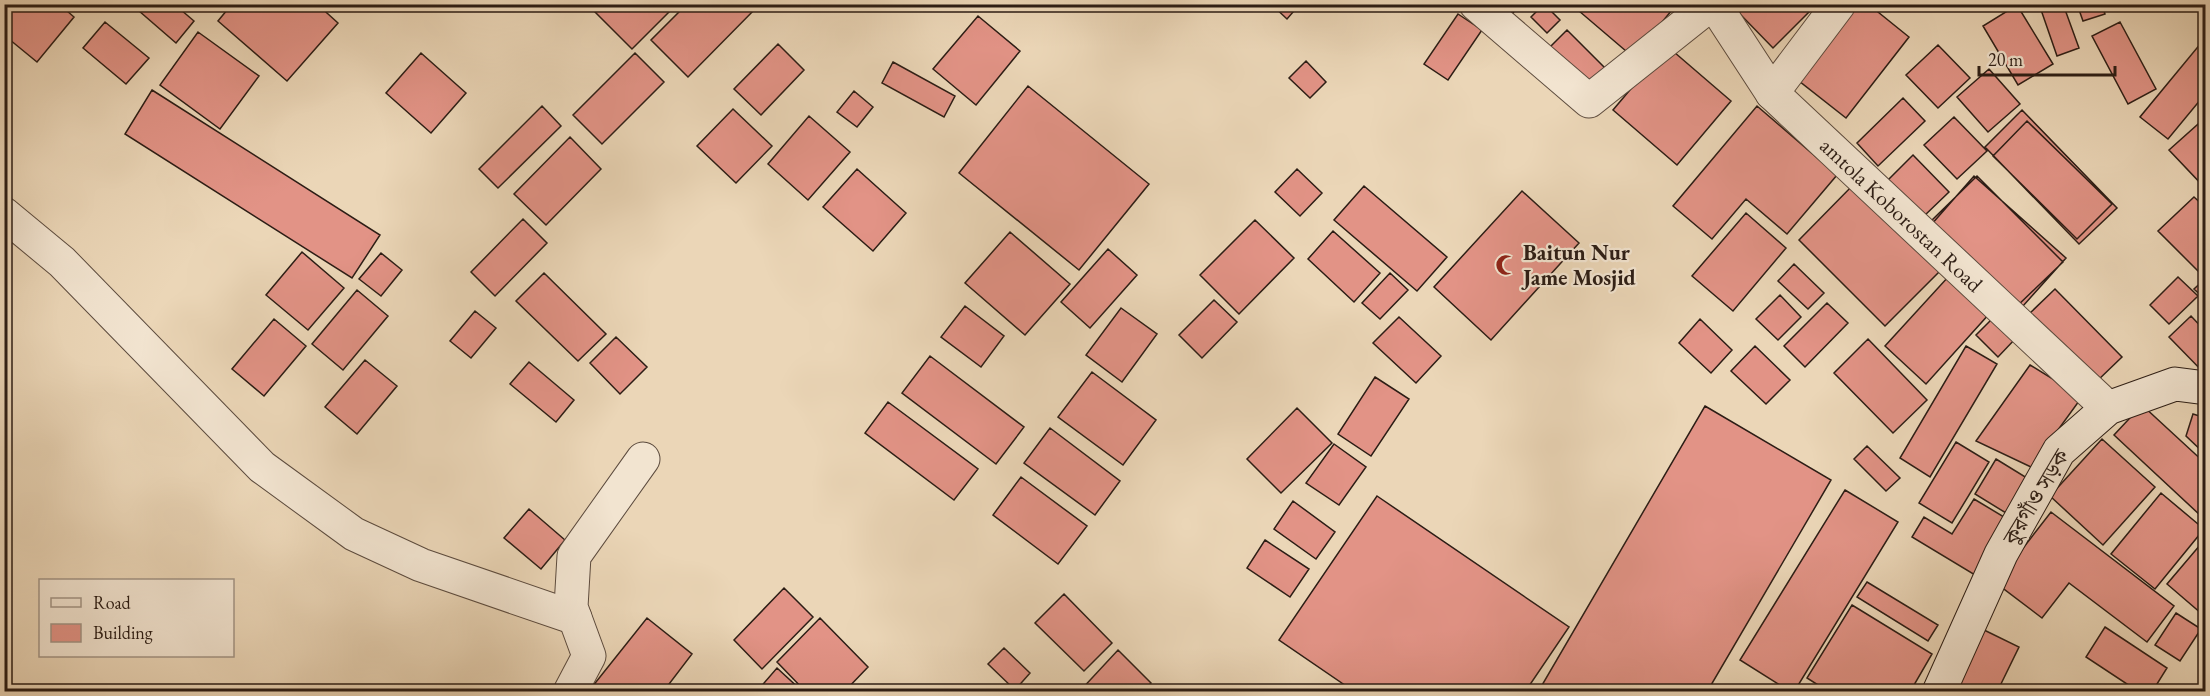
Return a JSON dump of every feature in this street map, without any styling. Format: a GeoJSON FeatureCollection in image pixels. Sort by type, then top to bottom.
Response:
{"type":"FeatureCollection","features":[{"type":"Feature","properties":{"kind":"street"},"geometry":{"type":"LineString","coordinates":[[1476,4],[1589,101],[1713,4]]}},
{"type":"Feature","properties":{"kind":"street","name":"amtola Koborostan Road"},"geometry":{"type":"LineString","coordinates":[[1713,4],[1772,93],[2108,408]]}},
{"type":"Feature","properties":{"kind":"street"},"geometry":{"type":"LineString","coordinates":[[1772,93],[1839,4]]}},
{"type":"Feature","properties":{"kind":"street"},"geometry":{"type":"LineString","coordinates":[[4,214],[62,262],[262,468],[354,534],[421,565],[575,618]]}},
{"type":"Feature","properties":{"kind":"street","name":"কুরগাঁও সড়ক"},"geometry":{"type":"LineString","coordinates":[[1939,692],[2001,554],[2059,451],[2108,408],[2175,384],[2205,388]]}},
{"type":"Feature","properties":{"kind":"street"},"geometry":{"type":"LineString","coordinates":[[570,692],[589,656],[571,607],[574,556],[643,459]]}},
{"type":"Feature","properties":{"kind":"building"},"geometry":{"type":"Polygon","coordinates":[[[4,4],[59,4],[74,17],[37,62],[4,35],[4,4]]]}},
{"type":"Feature","properties":{"kind":"building"},"geometry":{"type":"Polygon","coordinates":[[[131,4],[174,4],[194,21],[176,43],[131,4]]]}},
{"type":"Feature","properties":{"kind":"building"},"geometry":{"type":"Polygon","coordinates":[[[232,4],[317,4],[338,23],[287,81],[218,21],[232,4]]]}},
{"type":"Feature","properties":{"kind":"building"},"geometry":{"type":"Polygon","coordinates":[[[587,4],[677,4],[632,49],[587,4]]]}},
{"type":"Feature","properties":{"kind":"building"},"geometry":{"type":"Polygon","coordinates":[[[687,4],[759,5],[688,77],[651,40],[687,4]]]}},
{"type":"Feature","properties":{"kind":"building"},"geometry":{"type":"Polygon","coordinates":[[[1271,4],[1300,4],[1287,19],[1271,4]]]}},
{"type":"Feature","properties":{"kind":"building"},"geometry":{"type":"Polygon","coordinates":[[[1501,4],[1521,4],[1512,14],[1501,4]]]}},
{"type":"Feature","properties":{"kind":"building"},"geometry":{"type":"Polygon","coordinates":[[[1544,4],[1560,20],[1547,33],[1531,17],[1544,4]]]}},
{"type":"Feature","properties":{"kind":"building"},"geometry":{"type":"Polygon","coordinates":[[[1559,4],[1571,4],[1566,11],[1559,4]]]}},
{"type":"Feature","properties":{"kind":"building"},"geometry":{"type":"Polygon","coordinates":[[[1584,4],[1677,4],[1633,57],[1579,11],[1584,4]]]}},
{"type":"Feature","properties":{"kind":"building"},"geometry":{"type":"Polygon","coordinates":[[[1747,4],[1817,4],[1773,48],[1739,13],[1747,4]]]}},
{"type":"Feature","properties":{"kind":"building"},"geometry":{"type":"Polygon","coordinates":[[[1850,4],[1868,4],[1909,37],[1846,118],[1794,77],[1850,4]]]}},
{"type":"Feature","properties":{"kind":"building"},"geometry":{"type":"Polygon","coordinates":[[[1963,4],[1977,4],[1968,11],[1963,4]]]}},
{"type":"Feature","properties":{"kind":"building"},"geometry":{"type":"Polygon","coordinates":[[[2039,4],[2063,4],[2079,48],[2057,56],[2039,4]]]}},
{"type":"Feature","properties":{"kind":"building"},"geometry":{"type":"Polygon","coordinates":[[[2077,4],[2102,4],[2105,14],[2083,21],[2077,4]]]}},
{"type":"Feature","properties":{"kind":"building"},"geometry":{"type":"Polygon","coordinates":[[[2017,5],[2053,64],[2018,85],[1983,26],[2017,5]]]}},
{"type":"Feature","properties":{"kind":"building"},"geometry":{"type":"Polygon","coordinates":[[[1458,14],[1482,30],[1448,80],[1424,64],[1458,14]]]}},
{"type":"Feature","properties":{"kind":"building"},"geometry":{"type":"Polygon","coordinates":[[[978,16],[1020,51],[976,105],[933,69],[978,16]]]}},
{"type":"Feature","properties":{"kind":"building"},"geometry":{"type":"Polygon","coordinates":[[[105,22],[149,58],[126,84],[83,48],[105,22]]]}},
{"type":"Feature","properties":{"kind":"building"},"geometry":{"type":"Polygon","coordinates":[[[2120,22],[2156,89],[2128,104],[2092,36],[2120,22]]]}},
{"type":"Feature","properties":{"kind":"building"},"geometry":{"type":"Polygon","coordinates":[[[1567,30],[1621,84],[1603,102],[1549,48],[1567,30]]]}},
{"type":"Feature","properties":{"kind":"building"},"geometry":{"type":"Polygon","coordinates":[[[198,32],[259,76],[220,129],[160,85],[198,32]]]}},
{"type":"Feature","properties":{"kind":"building"},"geometry":{"type":"Polygon","coordinates":[[[2206,37],[2206,93],[2168,139],[2140,117],[2206,37]]]}},
{"type":"Feature","properties":{"kind":"building"},"geometry":{"type":"Polygon","coordinates":[[[778,44],[804,70],[761,115],[734,89],[778,44]]]}},
{"type":"Feature","properties":{"kind":"building"},"geometry":{"type":"Polygon","coordinates":[[[1938,45],[1970,78],[1938,108],[1906,75],[1938,45]]]}},
{"type":"Feature","properties":{"kind":"building"},"geometry":{"type":"Polygon","coordinates":[[[1667,46],[1731,101],[1677,165],[1613,110],[1667,46]]]}},
{"type":"Feature","properties":{"kind":"building"},"geometry":{"type":"Polygon","coordinates":[[[421,53],[466,93],[431,133],[386,93],[421,53]]]}},
{"type":"Feature","properties":{"kind":"building"},"geometry":{"type":"Polygon","coordinates":[[[635,53],[664,82],[602,144],[573,115],[635,53]]]}},
{"type":"Feature","properties":{"kind":"building"},"geometry":{"type":"Polygon","coordinates":[[[1306,61],[1326,82],[1310,98],[1289,78],[1306,61]]]}},
{"type":"Feature","properties":{"kind":"building"},"geometry":{"type":"Polygon","coordinates":[[[893,62],[955,96],[944,117],[882,83],[893,62]]]}},
{"type":"Feature","properties":{"kind":"building"},"geometry":{"type":"Polygon","coordinates":[[[1989,69],[2020,104],[1988,132],[1957,97],[1989,69]]]}},
{"type":"Feature","properties":{"kind":"building"},"geometry":{"type":"Polygon","coordinates":[[[1028,86],[1149,184],[1079,270],[959,173],[1028,86]]]}},
{"type":"Feature","properties":{"kind":"building"},"geometry":{"type":"Polygon","coordinates":[[[152,90],[380,235],[352,278],[125,134],[152,90]]]}},
{"type":"Feature","properties":{"kind":"building"},"geometry":{"type":"Polygon","coordinates":[[[854,91],[873,107],[857,127],[837,112],[854,91]]]}},
{"type":"Feature","properties":{"kind":"building"},"geometry":{"type":"Polygon","coordinates":[[[1903,98],[1925,121],[1878,166],[1857,143],[1903,98]]]}},
{"type":"Feature","properties":{"kind":"building"},"geometry":{"type":"Polygon","coordinates":[[[542,106],[561,126],[498,188],[479,169],[542,106]]]}},
{"type":"Feature","properties":{"kind":"building"},"geometry":{"type":"Polygon","coordinates":[[[1757,106],[1837,175],[1787,234],[1746,199],[1712,239],[1673,206],[1757,106]]]}},
{"type":"Feature","properties":{"kind":"building"},"geometry":{"type":"Polygon","coordinates":[[[733,109],[772,146],[736,183],[697,146],[733,109]]]}},
{"type":"Feature","properties":{"kind":"building"},"geometry":{"type":"Polygon","coordinates":[[[2022,110],[2117,208],[2079,244],[1985,147],[2022,110]]]}},
{"type":"Feature","properties":{"kind":"building"},"geometry":{"type":"Polygon","coordinates":[[[809,116],[850,152],[808,200],[768,164],[809,116]]]}},
{"type":"Feature","properties":{"kind":"building"},"geometry":{"type":"Polygon","coordinates":[[[1954,117],[1987,151],[1957,179],[1924,145],[1954,117]]]}},
{"type":"Feature","properties":{"kind":"building"},"geometry":{"type":"Polygon","coordinates":[[[2206,117],[2206,189],[2169,150],[2206,117]]]}},
{"type":"Feature","properties":{"kind":"building"},"geometry":{"type":"Polygon","coordinates":[[[2027,121],[2112,204],[2077,239],[1993,156],[2027,121]]]}},
{"type":"Feature","properties":{"kind":"building"},"geometry":{"type":"Polygon","coordinates":[[[570,137],[601,169],[546,225],[514,194],[570,137]]]}},
{"type":"Feature","properties":{"kind":"building"},"geometry":{"type":"Polygon","coordinates":[[[1913,155],[1949,192],[1923,217],[1888,180],[1913,155]]]}},
{"type":"Feature","properties":{"kind":"building"},"geometry":{"type":"Polygon","coordinates":[[[857,169],[906,213],[873,251],[823,207],[857,169]]]}},
{"type":"Feature","properties":{"kind":"building"},"geometry":{"type":"Polygon","coordinates":[[[1297,169],[1322,193],[1300,216],[1275,192],[1297,169]]]}},
{"type":"Feature","properties":{"kind":"building"},"geometry":{"type":"Polygon","coordinates":[[[1974,176],[2066,258],[2023,306],[1931,225],[1974,176]]]}},
{"type":"Feature","properties":{"kind":"building"},"geometry":{"type":"Polygon","coordinates":[[[1977,176],[2063,262],[2014,309],[1929,223],[1977,176]]]}},
{"type":"Feature","properties":{"kind":"building"},"geometry":{"type":"Polygon","coordinates":[[[1856,182],[1943,268],[1885,326],[1799,240],[1856,182]]]}},
{"type":"Feature","properties":{"kind":"building"},"geometry":{"type":"Polygon","coordinates":[[[1364,186],[1447,257],[1417,291],[1334,220],[1364,186]]]}},
{"type":"Feature","properties":{"kind":"building","name":"Baitun Nur Jame Mosjid"},"geometry":{"type":"Polygon","coordinates":[[[1522,191],[1579,243],[1491,340],[1434,287],[1522,191]]]}},
{"type":"Feature","properties":{"kind":"building"},"geometry":{"type":"Polygon","coordinates":[[[2194,197],[2206,208],[2206,266],[2199,272],[2158,231],[2194,197]]]}},
{"type":"Feature","properties":{"kind":"building"},"geometry":{"type":"Polygon","coordinates":[[[1746,213],[1786,248],[1733,311],[1692,276],[1746,213]]]}},
{"type":"Feature","properties":{"kind":"building"},"geometry":{"type":"Polygon","coordinates":[[[523,219],[547,243],[495,296],[471,272],[523,219]]]}},
{"type":"Feature","properties":{"kind":"building"},"geometry":{"type":"Polygon","coordinates":[[[1255,220],[1294,258],[1239,314],[1200,275],[1255,220]]]}},
{"type":"Feature","properties":{"kind":"building"},"geometry":{"type":"Polygon","coordinates":[[[1333,231],[1380,273],[1354,302],[1308,259],[1333,231]]]}},
{"type":"Feature","properties":{"kind":"building"},"geometry":{"type":"Polygon","coordinates":[[[1010,232],[1070,284],[1025,335],[965,283],[1010,232]]]}},
{"type":"Feature","properties":{"kind":"building"},"geometry":{"type":"Polygon","coordinates":[[[1108,249],[1137,275],[1090,328],[1061,302],[1108,249]]]}},
{"type":"Feature","properties":{"kind":"building"},"geometry":{"type":"Polygon","coordinates":[[[302,252],[344,288],[308,330],[266,295],[302,252]]]}},
{"type":"Feature","properties":{"kind":"building"},"geometry":{"type":"Polygon","coordinates":[[[381,253],[402,270],[381,296],[359,279],[381,253]]]}},
{"type":"Feature","properties":{"kind":"building"},"geometry":{"type":"Polygon","coordinates":[[[1794,264],[1824,293],[1808,309],[1778,281],[1794,264]]]}},
{"type":"Feature","properties":{"kind":"building"},"geometry":{"type":"Polygon","coordinates":[[[544,273],[606,334],[578,361],[516,301],[544,273]]]}},
{"type":"Feature","properties":{"kind":"building"},"geometry":{"type":"Polygon","coordinates":[[[1390,273],[1408,290],[1380,319],[1362,303],[1390,273]]]}},
{"type":"Feature","properties":{"kind":"building"},"geometry":{"type":"Polygon","coordinates":[[[1949,276],[1990,313],[1926,384],[1885,346],[1949,276]]]}},
{"type":"Feature","properties":{"kind":"building"},"geometry":{"type":"Polygon","coordinates":[[[2178,277],[2198,296],[2169,324],[2150,305],[2178,277]]]}},
{"type":"Feature","properties":{"kind":"building"},"geometry":{"type":"Polygon","coordinates":[[[2206,278],[2206,300],[2194,289],[2206,278]]]}},
{"type":"Feature","properties":{"kind":"building"},"geometry":{"type":"Polygon","coordinates":[[[2055,289],[2122,357],[2095,383],[2028,315],[2055,289]]]}},
{"type":"Feature","properties":{"kind":"building"},"geometry":{"type":"Polygon","coordinates":[[[357,290],[388,316],[343,370],[312,344],[357,290]]]}},
{"type":"Feature","properties":{"kind":"building"},"geometry":{"type":"Polygon","coordinates":[[[1780,295],[1801,317],[1778,340],[1756,319],[1780,295]]]}},
{"type":"Feature","properties":{"kind":"building"},"geometry":{"type":"Polygon","coordinates":[[[1214,300],[1237,322],[1202,358],[1179,335],[1214,300]]]}},
{"type":"Feature","properties":{"kind":"building"},"geometry":{"type":"Polygon","coordinates":[[[1827,303],[1848,323],[1805,367],[1784,346],[1827,303]]]}},
{"type":"Feature","properties":{"kind":"building"},"geometry":{"type":"Polygon","coordinates":[[[965,306],[1004,336],[981,367],[941,337],[965,306]]]}},
{"type":"Feature","properties":{"kind":"building"},"geometry":{"type":"Polygon","coordinates":[[[1121,308],[1157,334],[1122,382],[1086,355],[1121,308]]]}},
{"type":"Feature","properties":{"kind":"building"},"geometry":{"type":"Polygon","coordinates":[[[475,311],[496,328],[471,358],[450,341],[475,311]]]}},
{"type":"Feature","properties":{"kind":"building"},"geometry":{"type":"Polygon","coordinates":[[[1995,316],[2016,338],[1998,357],[1976,335],[1995,316]]]}},
{"type":"Feature","properties":{"kind":"building"},"geometry":{"type":"Polygon","coordinates":[[[2191,316],[2206,332],[2206,375],[2169,337],[2191,316]]]}},
{"type":"Feature","properties":{"kind":"building"},"geometry":{"type":"Polygon","coordinates":[[[1399,317],[1441,356],[1416,383],[1373,343],[1399,317]]]}},
{"type":"Feature","properties":{"kind":"building"},"geometry":{"type":"Polygon","coordinates":[[[274,319],[306,346],[264,396],[232,369],[274,319]]]}},
{"type":"Feature","properties":{"kind":"building"},"geometry":{"type":"Polygon","coordinates":[[[1700,319],[1732,350],[1711,373],[1679,343],[1700,319]]]}},
{"type":"Feature","properties":{"kind":"building"},"geometry":{"type":"Polygon","coordinates":[[[616,337],[647,367],[620,394],[590,363],[616,337]]]}},
{"type":"Feature","properties":{"kind":"building"},"geometry":{"type":"Polygon","coordinates":[[[1868,339],[1927,400],[1893,433],[1834,373],[1868,339]]]}},
{"type":"Feature","properties":{"kind":"building"},"geometry":{"type":"Polygon","coordinates":[[[1755,346],[1790,380],[1766,404],[1731,371],[1755,346]]]}},
{"type":"Feature","properties":{"kind":"building"},"geometry":{"type":"Polygon","coordinates":[[[1966,346],[1997,364],[1930,477],[1900,458],[1966,346]]]}},
{"type":"Feature","properties":{"kind":"building"},"geometry":{"type":"Polygon","coordinates":[[[930,356],[1024,427],[996,464],[902,393],[930,356]]]}},
{"type":"Feature","properties":{"kind":"building"},"geometry":{"type":"Polygon","coordinates":[[[365,360],[397,386],[357,434],[325,407],[365,360]]]}},
{"type":"Feature","properties":{"kind":"building"},"geometry":{"type":"Polygon","coordinates":[[[529,362],[574,400],[556,422],[510,384],[529,362]]]}},
{"type":"Feature","properties":{"kind":"building"},"geometry":{"type":"Polygon","coordinates":[[[2030,365],[2082,397],[2031,467],[1976,441],[2030,365]]]}},
{"type":"Feature","properties":{"kind":"building"},"geometry":{"type":"Polygon","coordinates":[[[1092,372],[1156,420],[1123,465],[1058,417],[1092,372]]]}},
{"type":"Feature","properties":{"kind":"building"},"geometry":{"type":"Polygon","coordinates":[[[1375,377],[1409,399],[1371,456],[1338,434],[1375,377]]]}},
{"type":"Feature","properties":{"kind":"building"},"geometry":{"type":"Polygon","coordinates":[[[888,402],[978,469],[954,500],[865,433],[888,402]]]}},
{"type":"Feature","properties":{"kind":"building"},"geometry":{"type":"Polygon","coordinates":[[[2142,405],[2206,464],[2206,512],[2201,516],[2114,435],[2142,405]]]}},
{"type":"Feature","properties":{"kind":"building"},"geometry":{"type":"Polygon","coordinates":[[[1705,406],[1831,480],[1707,692],[1538,692],[1705,406]]]}},
{"type":"Feature","properties":{"kind":"building"},"geometry":{"type":"Polygon","coordinates":[[[1297,408],[1332,443],[1281,493],[1247,459],[1297,408]]]}},
{"type":"Feature","properties":{"kind":"building"},"geometry":{"type":"Polygon","coordinates":[[[2193,414],[2206,418],[2206,455],[2186,436],[2193,414]]]}},
{"type":"Feature","properties":{"kind":"building"},"geometry":{"type":"Polygon","coordinates":[[[1050,428],[1120,481],[1095,515],[1024,463],[1050,428]]]}},
{"type":"Feature","properties":{"kind":"building"},"geometry":{"type":"Polygon","coordinates":[[[2102,439],[2155,487],[2103,545],[2050,496],[2102,439]]]}},
{"type":"Feature","properties":{"kind":"building"},"geometry":{"type":"Polygon","coordinates":[[[1956,442],[1989,462],[1952,523],[1919,503],[1956,442]]]}},
{"type":"Feature","properties":{"kind":"building"},"geometry":{"type":"Polygon","coordinates":[[[1334,444],[1366,467],[1339,505],[1306,483],[1334,444]]]}},
{"type":"Feature","properties":{"kind":"building"},"geometry":{"type":"Polygon","coordinates":[[[1867,446],[1900,478],[1886,491],[1854,459],[1867,446]]]}},
{"type":"Feature","properties":{"kind":"building"},"geometry":{"type":"Polygon","coordinates":[[[1996,459],[2027,478],[2006,513],[1975,494],[1996,459]]]}},
{"type":"Feature","properties":{"kind":"building"},"geometry":{"type":"Polygon","coordinates":[[[1021,477],[1087,526],[1058,564],[993,515],[1021,477]]]}},
{"type":"Feature","properties":{"kind":"building"},"geometry":{"type":"Polygon","coordinates":[[[1845,490],[1898,522],[1794,692],[1791,692],[1740,660],[1845,490]]]}},
{"type":"Feature","properties":{"kind":"building"},"geometry":{"type":"Polygon","coordinates":[[[2161,493],[2204,529],[2155,589],[2111,554],[2161,493]]]}},
{"type":"Feature","properties":{"kind":"building"},"geometry":{"type":"Polygon","coordinates":[[[1377,496],[1569,627],[1525,692],[1355,692],[1279,640],[1377,496]]]}},
{"type":"Feature","properties":{"kind":"building"},"geometry":{"type":"Polygon","coordinates":[[[1974,499],[2009,520],[1975,575],[1912,537],[1924,517],[1952,534],[1974,499]]]}},
{"type":"Feature","properties":{"kind":"building"},"geometry":{"type":"Polygon","coordinates":[[[1293,501],[1335,532],[1316,559],[1274,529],[1293,501]]]}},
{"type":"Feature","properties":{"kind":"building"},"geometry":{"type":"Polygon","coordinates":[[[529,509],[565,540],[541,569],[504,538],[529,509]]]}},
{"type":"Feature","properties":{"kind":"building"},"geometry":{"type":"Polygon","coordinates":[[[2051,512],[2174,606],[2147,642],[2069,583],[2042,618],[1996,583],[2051,512]]]}},
{"type":"Feature","properties":{"kind":"building"},"geometry":{"type":"Polygon","coordinates":[[[2206,538],[2206,610],[2202,614],[2167,584],[2206,538]]]}},
{"type":"Feature","properties":{"kind":"building"},"geometry":{"type":"Polygon","coordinates":[[[1265,540],[1309,569],[1290,597],[1247,568],[1265,540]]]}},
{"type":"Feature","properties":{"kind":"building"},"geometry":{"type":"Polygon","coordinates":[[[1867,582],[1938,625],[1928,641],[1857,597],[1867,582]]]}},
{"type":"Feature","properties":{"kind":"building"},"geometry":{"type":"Polygon","coordinates":[[[784,588],[813,617],[762,669],[734,640],[784,588]]]}},
{"type":"Feature","properties":{"kind":"building"},"geometry":{"type":"Polygon","coordinates":[[[1064,594],[1112,643],[1084,671],[1035,623],[1064,594]]]}},
{"type":"Feature","properties":{"kind":"building"},"geometry":{"type":"Polygon","coordinates":[[[1852,605],[1932,654],[1910,692],[1829,692],[1807,678],[1852,605]]]}},
{"type":"Feature","properties":{"kind":"building"},"geometry":{"type":"Polygon","coordinates":[[[2176,613],[2201,629],[2180,661],[2155,645],[2176,613]]]}},
{"type":"Feature","properties":{"kind":"building"},"geometry":{"type":"Polygon","coordinates":[[[647,618],[692,654],[663,692],[588,692],[647,618]]]}},
{"type":"Feature","properties":{"kind":"building"},"geometry":{"type":"Polygon","coordinates":[[[820,618],[868,667],[844,692],[806,692],[777,662],[820,618]]]}},
{"type":"Feature","properties":{"kind":"building"},"geometry":{"type":"Polygon","coordinates":[[[2105,627],[2167,668],[2152,692],[2139,692],[2086,657],[2105,627]]]}},
{"type":"Feature","properties":{"kind":"building"},"geometry":{"type":"Polygon","coordinates":[[[1980,628],[2019,647],[1997,692],[1949,692],[1980,628]]]}},
{"type":"Feature","properties":{"kind":"building"},"geometry":{"type":"Polygon","coordinates":[[[1004,648],[1030,673],[1015,690],[988,664],[1004,648]]]}},
{"type":"Feature","properties":{"kind":"building"},"geometry":{"type":"Polygon","coordinates":[[[1118,650],[1151,683],[1142,692],[1079,692],[1118,650]]]}},
{"type":"Feature","properties":{"kind":"building"},"geometry":{"type":"Polygon","coordinates":[[[777,668],[803,692],[758,690],[777,668]]]}},
{"type":"Feature","properties":{"kind":"place","name":"Baitun Nur Jame Mosjid"},"geometry":{"type":"Point","coordinates":[1506,265]}}]}
